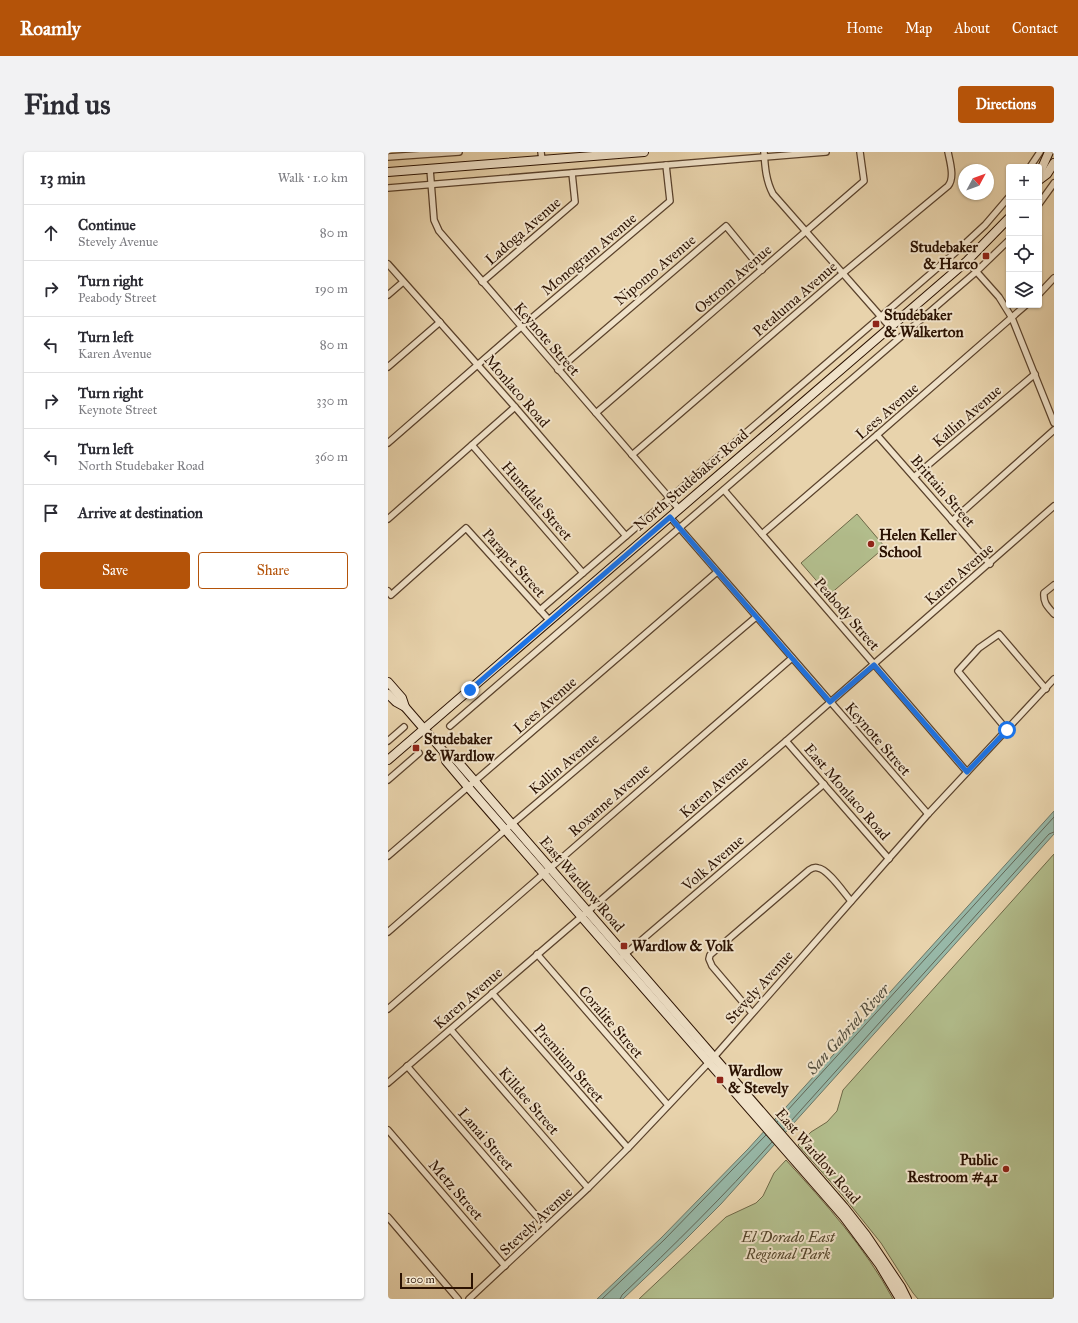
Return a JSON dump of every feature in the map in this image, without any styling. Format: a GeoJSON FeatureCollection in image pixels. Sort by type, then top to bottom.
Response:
{"type":"FeatureCollection","features":[{"type":"Feature","properties":{"kind":"main road"},"geometry":{"type":"LineString","coordinates":[[388,172],[430,169],[542,156],[644,152]]}},
{"type":"Feature","properties":{"kind":"main road"},"geometry":{"type":"LineString","coordinates":[[1042,168],[1049,152]]}},
{"type":"Feature","properties":{"kind":"main road"},"geometry":{"type":"LineString","coordinates":[[1042,177],[1047,174],[1054,164]]}},
{"type":"Feature","properties":{"kind":"main road","name":"North Studebaker Road"},"geometry":{"type":"LineString","coordinates":[[388,760],[967,261],[1006,221]]}},
{"type":"Feature","properties":{"kind":"main road","name":"East Wardlow Road"},"geometry":{"type":"LineString","coordinates":[[388,682],[402,698],[405,707]]}},
{"type":"Feature","properties":{"kind":"main road","name":"East Wardlow Road"},"geometry":{"type":"LineString","coordinates":[[388,694],[396,702],[405,707],[444,752],[446,761],[471,784],[711,1060],[866,1235],[901,1287],[907,1299]]}},
{"type":"Feature","properties":{"kind":"main road","name":"East Wardlow Road"},"geometry":{"type":"LineString","coordinates":[[797,1157],[858,1235],[879,1264],[900,1299]]}},
{"type":"Feature","properties":{"kind":"street"},"geometry":{"type":"LineString","coordinates":[[388,157],[458,152]]}},
{"type":"Feature","properties":{"kind":"street"},"geometry":{"type":"LineString","coordinates":[[388,188],[666,165],[764,154],[826,152]]}},
{"type":"Feature","properties":{"kind":"street","name":"Ostrom Avenue"},"geometry":{"type":"LineString","coordinates":[[596,413],[864,181],[860,152]]}},
{"type":"Feature","properties":{"kind":"street","name":"Petaluma Avenue"},"geometry":{"type":"LineString","coordinates":[[632,455],[842,274],[948,186],[951,183],[952,178],[948,152]]}},
{"type":"Feature","properties":{"kind":"street"},"geometry":{"type":"LineString","coordinates":[[1032,164],[1040,152]]}},
{"type":"Feature","properties":{"kind":"street"},"geometry":{"type":"LineString","coordinates":[[764,154],[767,177],[771,190],[842,274],[890,327]]}},
{"type":"Feature","properties":{"kind":"street","name":"Monogram Avenue"},"geometry":{"type":"LineString","coordinates":[[388,443],[521,327],[670,201],[666,165]]}},
{"type":"Feature","properties":{"kind":"street","name":"Keynote Street"},"geometry":{"type":"LineString","coordinates":[[430,169],[434,220],[439,231],[679,509]]}},
{"type":"Feature","properties":{"kind":"street","name":"Ladoga Avenue"},"geometry":{"type":"LineString","coordinates":[[482,282],[575,202],[572,173]]}},
{"type":"Feature","properties":{"kind":"street"},"geometry":{"type":"LineString","coordinates":[[1042,200],[1054,183]]}},
{"type":"Feature","properties":{"kind":"street","name":"North Studebaker Road"},"geometry":{"type":"LineString","coordinates":[[540,610],[957,251],[985,225],[1006,200]]}},
{"type":"Feature","properties":{"kind":"street","name":"Nipomo Avenue"},"geometry":{"type":"LineString","coordinates":[[558,370],[726,226],[762,270]]}},
{"type":"Feature","properties":{"kind":"street","name":"North Studebaker Road"},"geometry":{"type":"LineString","coordinates":[[450,726],[976,272],[1006,243]]}},
{"type":"Feature","properties":{"kind":"street"},"geometry":{"type":"LineString","coordinates":[[967,261],[999,297],[1012,318],[1054,423]]}},
{"type":"Feature","properties":{"kind":"street","name":"Monlaco Road"},"geometry":{"type":"LineString","coordinates":[[388,264],[515,407],[626,536]]}},
{"type":"Feature","properties":{"kind":"street"},"geometry":{"type":"LineString","coordinates":[[1042,291],[1054,278]]}},
{"type":"Feature","properties":{"kind":"street"},"geometry":{"type":"LineString","coordinates":[[388,294],[403,282]]}},
{"type":"Feature","properties":{"kind":"street","name":"Lees Avenue"},"geometry":{"type":"LineString","coordinates":[[762,534],[1023,308]]}},
{"type":"Feature","properties":{"kind":"street"},"geometry":{"type":"LineString","coordinates":[[388,367],[440,322]]}},
{"type":"Feature","properties":{"kind":"street","name":"Kallin Avenue"},"geometry":{"type":"LineString","coordinates":[[914,477],[1035,374]]}},
{"type":"Feature","properties":{"kind":"street"},"geometry":{"type":"LineString","coordinates":[[388,519],[515,407]]}},
{"type":"Feature","properties":{"kind":"street"},"geometry":{"type":"LineString","coordinates":[[952,521],[1054,430]]}},
{"type":"Feature","properties":{"kind":"street","name":"Brittain Street"},"geometry":{"type":"LineString","coordinates":[[878,435],[990,564]]}},
{"type":"Feature","properties":{"kind":"street","name":"Huntdale Street"},"geometry":{"type":"LineString","coordinates":[[472,444],[583,573]]}},
{"type":"Feature","properties":{"kind":"street","name":"Peabody Street"},"geometry":{"type":"LineString","coordinates":[[724,490],[967,772]]}},
{"type":"Feature","properties":{"kind":"street","name":"Karen Avenue"},"geometry":{"type":"LineString","coordinates":[[388,1083],[874,665],[1054,506]]}},
{"type":"Feature","properties":{"kind":"street","name":"Keynote Street"},"geometry":{"type":"LineString","coordinates":[[670,517],[928,814]]}},
{"type":"Feature","properties":{"kind":"street","name":"Parapet Street"},"geometry":{"type":"LineString","coordinates":[[388,591],[391,594],[466,528],[550,621]]}},
{"type":"Feature","properties":{"kind":"street","name":"Lees Avenue"},"geometry":{"type":"LineString","coordinates":[[388,856],[717,572]]}},
{"type":"Feature","properties":{"kind":"street"},"geometry":{"type":"LineString","coordinates":[[1054,584],[1044,593],[1043,598],[1045,604],[1054,614]]}},
{"type":"Feature","properties":{"kind":"street","name":"Kallin Avenue"},"geometry":{"type":"LineString","coordinates":[[388,932],[508,827],[756,616]]}},
{"type":"Feature","properties":{"kind":"street"},"geometry":{"type":"LineString","coordinates":[[1007,730],[958,671],[979,648],[999,634],[1046,689]]}},
{"type":"Feature","properties":{"kind":"street","name":"Roxanne Avenue"},"geometry":{"type":"LineString","coordinates":[[388,1009],[792,658]]}},
{"type":"Feature","properties":{"kind":"street","name":"Stevely Avenue"},"geometry":{"type":"LineString","coordinates":[[469,1299],[588,1188],[628,1148],[711,1060],[928,814],[1054,679]]}},
{"type":"Feature","properties":{"kind":"street"},"geometry":{"type":"LineString","coordinates":[[388,741],[404,727]]}},
{"type":"Feature","properties":{"kind":"street","name":"East Monlaco Road"},"geometry":{"type":"LineString","coordinates":[[786,741],[889,859]]}},
{"type":"Feature","properties":{"kind":"street"},"geometry":{"type":"LineString","coordinates":[[388,780],[419,753]]}},
{"type":"Feature","properties":{"kind":"street","name":"Volk Avenue"},"geometry":{"type":"LineString","coordinates":[[622,957],[824,784]]}},
{"type":"Feature","properties":{"kind":"street"},"geometry":{"type":"LineString","coordinates":[[752,1013],[712,966],[709,959],[710,955],[813,868],[817,867],[826,872],[851,901]]}},
{"type":"Feature","properties":{"kind":"street","name":"Coralite Street"},"geometry":{"type":"LineString","coordinates":[[537,954],[668,1105]]}},
{"type":"Feature","properties":{"kind":"street","name":"Premium Street"},"geometry":{"type":"LineString","coordinates":[[492,993],[628,1148]]}},
{"type":"Feature","properties":{"kind":"street","name":"Killdee Street"},"geometry":{"type":"LineString","coordinates":[[451,1030],[588,1188]]}},
{"type":"Feature","properties":{"kind":"street","name":"Lanai Street"},"geometry":{"type":"LineString","coordinates":[[407,1066],[546,1227]]}},
{"type":"Feature","properties":{"kind":"street","name":"Metz Street"},"geometry":{"type":"LineString","coordinates":[[388,1130],[505,1266]]}},
{"type":"Feature","properties":{"kind":"street"},"geometry":{"type":"LineString","coordinates":[[388,1218],[458,1299]]}},
{"type":"Feature","properties":{"kind":"green space"},"geometry":{"type":"Polygon","coordinates":[[[857,514],[885,547],[829,595],[801,563],[857,514]]]}},
{"type":"Feature","properties":{"kind":"green space","name":"El Dorado East Regional Park"},"geometry":{"type":"Polygon","coordinates":[[[1054,854],[1054,1299],[918,1299],[881,1243],[844,1197],[798,1145],[811,1132],[827,1122],[837,1111],[843,1090],[1054,854]]]}},
{"type":"Feature","properties":{"kind":"green space","name":"El Dorado East Regional Park"},"geometry":{"type":"Polygon","coordinates":[[[786,1160],[844,1226],[870,1261],[893,1299],[639,1299],[726,1217],[756,1203],[763,1196],[774,1173],[786,1160]]]}},
{"type":"Feature","properties":{"kind":"water","name":"San Gabriel River"},"geometry":{"type":"Polygon","coordinates":[[[1054,811],[1054,834],[721,1204],[623,1299],[597,1299],[661,1238],[748,1149],[1054,811]]]}},
{"type":"Feature","properties":{"kind":"place","name":"Studebaker & Harco"},"geometry":{"type":"Point","coordinates":[986,256]}},
{"type":"Feature","properties":{"kind":"place","name":"Studebaker & Walkerton"},"geometry":{"type":"Point","coordinates":[876,324]}},
{"type":"Feature","properties":{"kind":"place","name":"Helen Keller School"},"geometry":{"type":"Point","coordinates":[871,544]}},
{"type":"Feature","properties":{"kind":"place","name":"Studebaker & Wardlow"},"geometry":{"type":"Point","coordinates":[416,748]}},
{"type":"Feature","properties":{"kind":"place","name":"Wardlow & Volk"},"geometry":{"type":"Point","coordinates":[624,946]}},
{"type":"Feature","properties":{"kind":"place","name":"Wardlow & Stevely"},"geometry":{"type":"Point","coordinates":[720,1080]}},
{"type":"Feature","properties":{"kind":"place","name":"Public Restroom #41"},"geometry":{"type":"Point","coordinates":[1006,1169]}},
{"type":"Feature","properties":{"kind":"route"},"geometry":{"type":"LineString","coordinates":[[470,690],[670,517],[830,702],[874,665],[967,772],[1007,730]]}}]}
